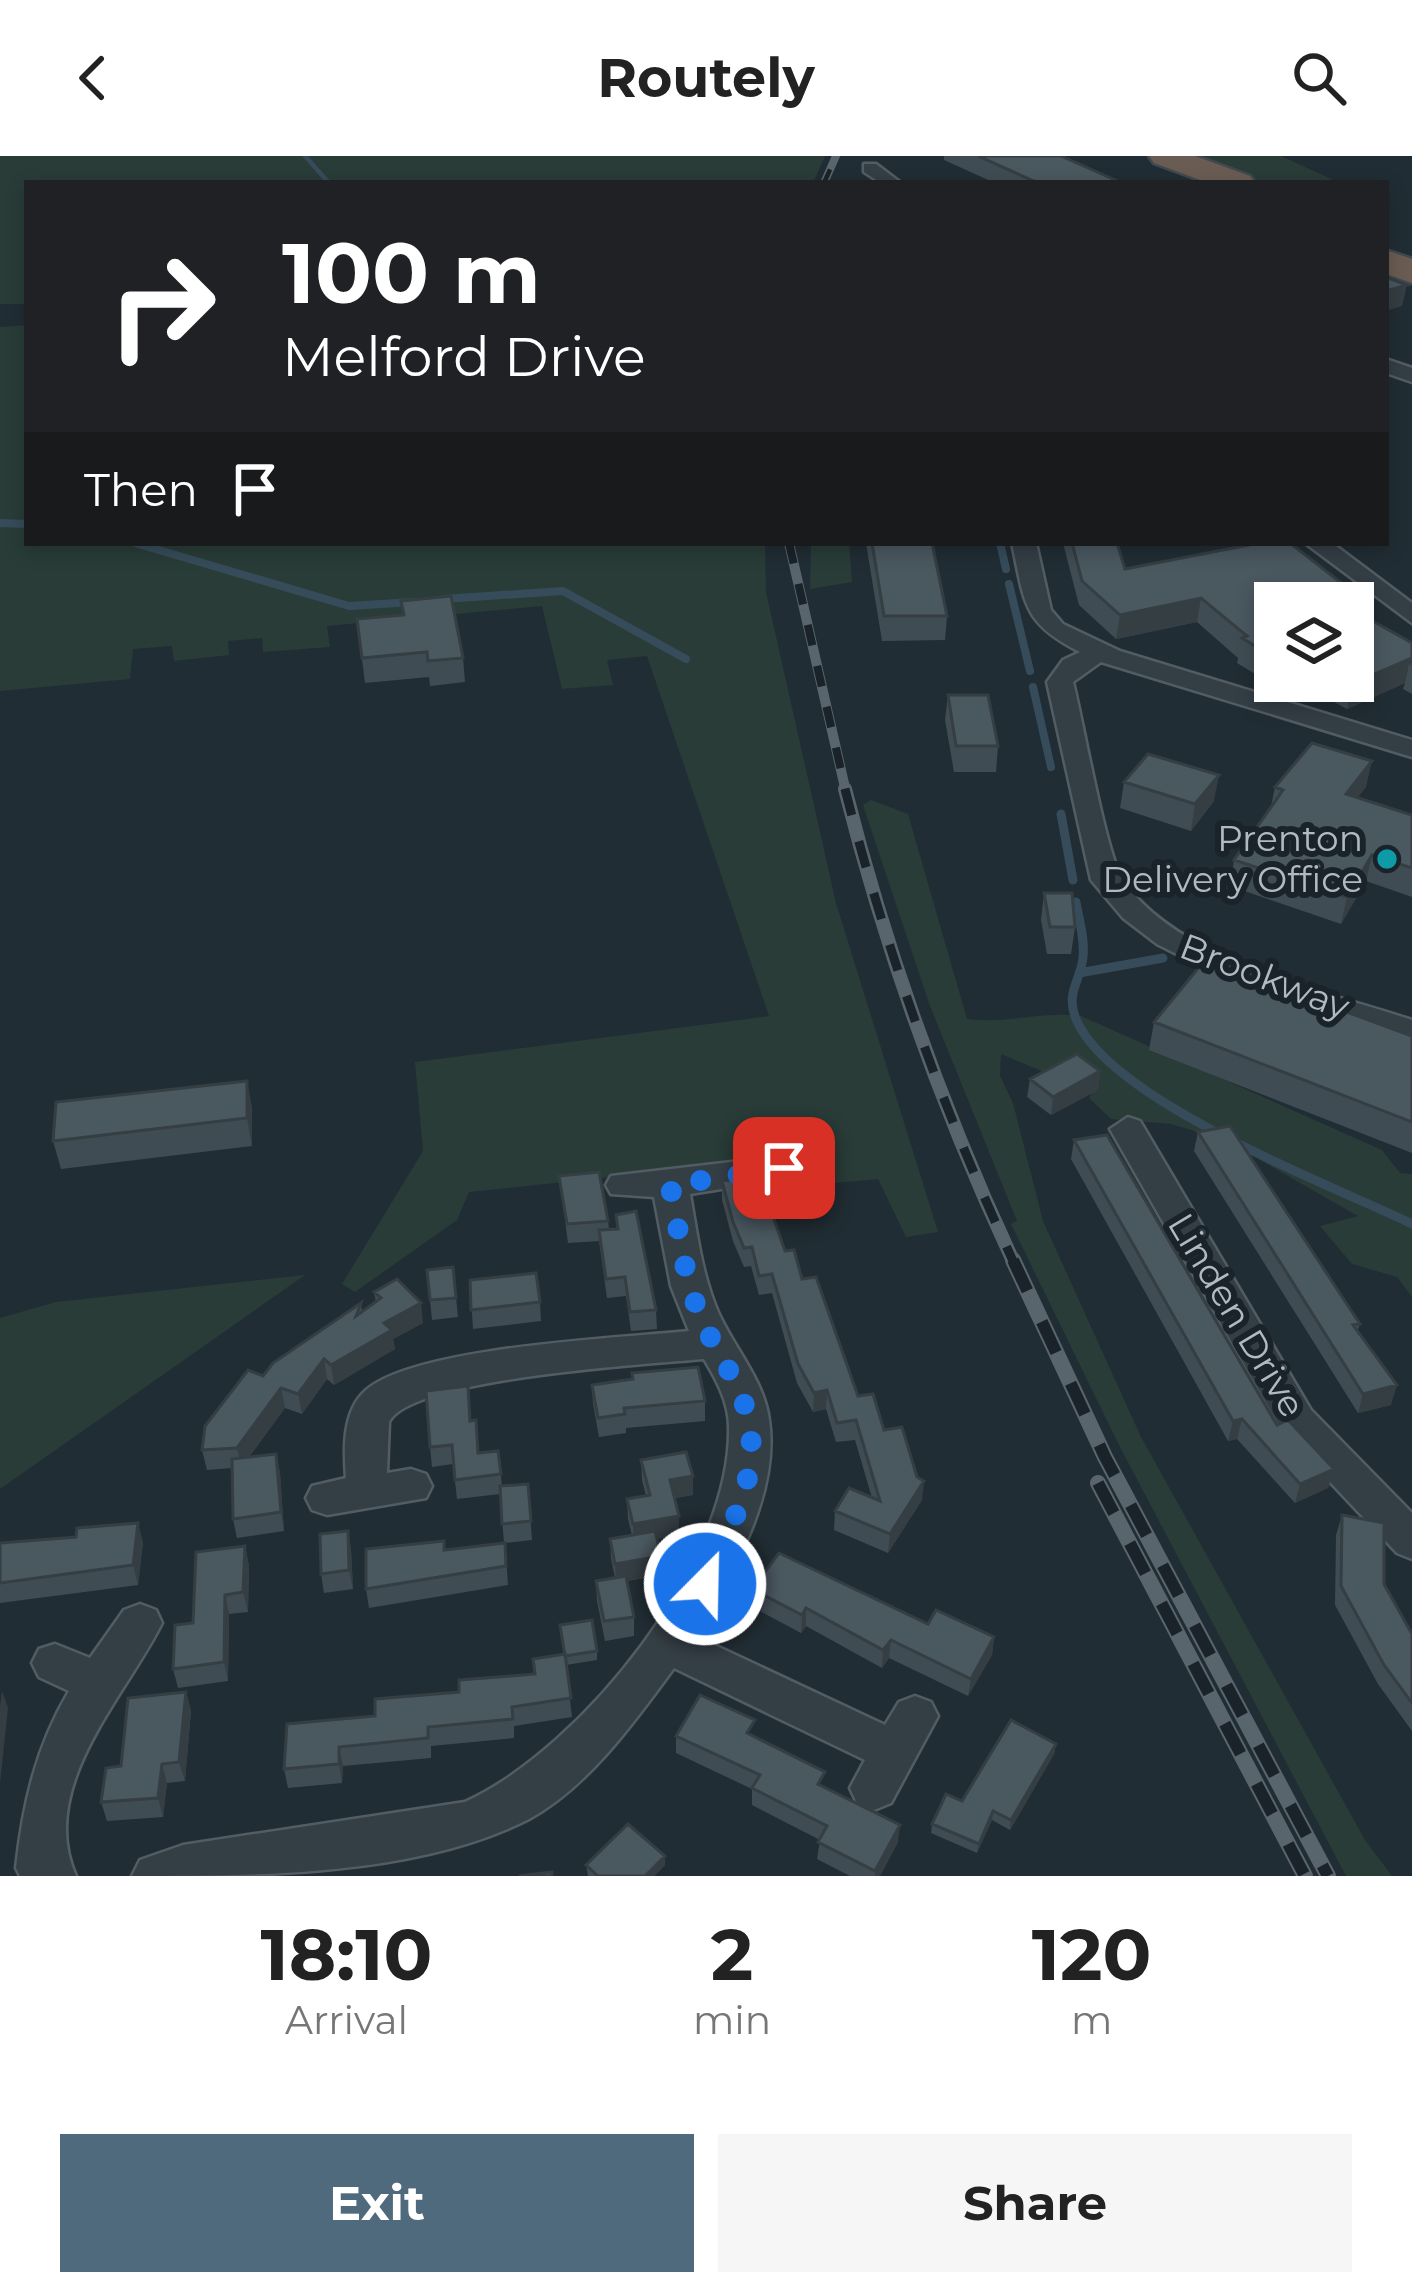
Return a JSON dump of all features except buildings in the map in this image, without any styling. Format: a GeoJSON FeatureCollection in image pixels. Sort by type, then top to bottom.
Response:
{"type":"FeatureCollection","features":[{"type":"Feature","properties":{"kind":"highway"},"geometry":{"type":"LineString","coordinates":[[1122,156],[1185,180]]}},
{"type":"Feature","properties":{"kind":"highway"},"geometry":{"type":"LineString","coordinates":[[1165,156],[1230,180]]}},
{"type":"Feature","properties":{"kind":"street"},"geometry":{"type":"LineString","coordinates":[[870,168],[888,180]]}},
{"type":"Feature","properties":{"kind":"street"},"geometry":{"type":"LineString","coordinates":[[1025,546],[1039,611],[1054,629],[1101,652],[1412,748]]}},
{"type":"Feature","properties":{"kind":"street"},"geometry":{"type":"LineString","coordinates":[[1321,546],[1412,615]]}},
{"type":"Feature","properties":{"kind":"street","name":"Brookway"},"geometry":{"type":"LineString","coordinates":[[1101,652],[1072,666],[1060,682],[1106,880],[1124,904],[1202,957],[1412,1031]]}},
{"type":"Feature","properties":{"kind":"street","name":"Linden Drive"},"geometry":{"type":"LineString","coordinates":[[1127,1130],[1297,1420],[1412,1540]]}},
{"type":"Feature","properties":{"kind":"street"},"geometry":{"type":"LineString","coordinates":[[625,1185],[670,1185],[784,1168]]}},
{"type":"Feature","properties":{"kind":"street"},"geometry":{"type":"LineString","coordinates":[[157,1876],[278,1850],[475,1822],[545,1780],[586,1741],[666,1643],[705,1584],[750,1466],[750,1425],[740,1384],[695,1302],[670,1185]]}},
{"type":"Feature","properties":{"kind":"street"},"geometry":{"type":"LineString","coordinates":[[412,1486],[347,1495],[379,1401],[409,1386],[714,1343]]}},
{"type":"Feature","properties":{"kind":"street"},"geometry":{"type":"LineString","coordinates":[[50,1876],[41,1868],[44,1800],[65,1739],[76,1673],[140,1623]]}},
{"type":"Feature","properties":{"kind":"street"},"geometry":{"type":"LineString","coordinates":[[666,1643],[895,1752]]}},
{"type":"Feature","properties":{"kind":"green space"},"geometry":{"type":"Polygon","coordinates":[[[0,156],[825,156],[814,180],[24,180],[24,304],[0,304],[0,156]]]}},
{"type":"Feature","properties":{"kind":"green space"},"geometry":{"type":"Polygon","coordinates":[[[1191,156],[1281,156],[1333,180],[1257,180],[1191,156]]]}},
{"type":"Feature","properties":{"kind":"green space"},"geometry":{"type":"Polygon","coordinates":[[[24,325],[24,546],[765,546],[766,592],[836,903],[938,1232],[906,1237],[878,1179],[801,1186],[791,1158],[469,1192],[457,1220],[355,1292],[342,1284],[423,1151],[415,1062],[769,1016],[647,656],[607,660],[613,685],[562,689],[542,606],[327,626],[330,647],[263,652],[262,638],[228,641],[229,655],[174,661],[172,646],[133,649],[130,679],[0,691],[0,327],[24,325]]]}},
{"type":"Feature","properties":{"kind":"green space"},"geometry":{"type":"Polygon","coordinates":[[[811,546],[849,546],[852,582],[810,589],[811,546]]]}},
{"type":"Feature","properties":{"kind":"green space"},"geometry":{"type":"Polygon","coordinates":[[[871,800],[908,814],[967,1019],[1081,1016],[1382,1150],[1400,1173],[1412,1174],[1412,1297],[1397,1277],[1352,1264],[1320,1226],[1358,1216],[1225,1140],[1171,1124],[1111,1119],[1089,1098],[1099,1080],[1051,1075],[1001,1054],[1000,1076],[1013,1103],[1043,1221],[1141,1437],[1365,1840],[1392,1876],[1346,1876],[1120,1447],[1011,1224],[1017,1221],[930,1006],[863,805],[871,800]]]}},
{"type":"Feature","properties":{"kind":"green space"},"geometry":{"type":"Polygon","coordinates":[[[305,1275],[0,1489],[0,1318],[56,1302],[305,1275]]]}},
{"type":"Feature","properties":{"kind":"waterway"},"geometry":{"type":"LineString","coordinates":[[305,156],[326,180]]}},
{"type":"Feature","properties":{"kind":"waterway"},"geometry":{"type":"LineString","coordinates":[[0,523],[24,524]]}},
{"type":"Feature","properties":{"kind":"waterway"},"geometry":{"type":"LineString","coordinates":[[145,546],[349,606],[414,602]]}},
{"type":"Feature","properties":{"kind":"waterway"},"geometry":{"type":"LineString","coordinates":[[1001,546],[1006,569]]}},
{"type":"Feature","properties":{"kind":"waterway"},"geometry":{"type":"LineString","coordinates":[[1009,584],[1030,671]]}},
{"type":"Feature","properties":{"kind":"waterway"},"geometry":{"type":"LineString","coordinates":[[443,599],[563,591],[686,659]]}},
{"type":"Feature","properties":{"kind":"waterway"},"geometry":{"type":"LineString","coordinates":[[1033,687],[1051,767]]}},
{"type":"Feature","properties":{"kind":"waterway"},"geometry":{"type":"LineString","coordinates":[[1061,814],[1073,880]]}},
{"type":"Feature","properties":{"kind":"waterway"},"geometry":{"type":"LineString","coordinates":[[1076,902],[1083,950],[1080,973]]}},
{"type":"Feature","properties":{"kind":"waterway"},"geometry":{"type":"LineString","coordinates":[[1080,973],[1163,958]]}},
{"type":"Feature","properties":{"kind":"waterway"},"geometry":{"type":"LineString","coordinates":[[1080,973],[1073,994],[1076,1019],[1097,1050],[1131,1080],[1226,1137],[1412,1224]]}},
{"type":"Feature","properties":{"kind":"railway"},"geometry":{"type":"LineString","coordinates":[[825,180],[836,156]]}},
{"type":"Feature","properties":{"kind":"railway"},"geometry":{"type":"LineString","coordinates":[[790,546],[846,792]]}},
{"type":"Feature","properties":{"kind":"railway"},"geometry":{"type":"LineString","coordinates":[[845,789],[918,1030],[1014,1263]]}},
{"type":"Feature","properties":{"kind":"railway"},"geometry":{"type":"LineString","coordinates":[[1013,1260],[1105,1457],[1328,1876]]}},
{"type":"Feature","properties":{"kind":"railway"},"geometry":{"type":"LineString","coordinates":[[1098,1483],[1305,1876]]}},
{"type":"Feature","properties":{"kind":"place","name":"Prenton Delivery Office"},"geometry":{"type":"Point","coordinates":[1387,859]}},
{"type":"Feature","properties":{"kind":"route"},"geometry":{"type":"LineString","coordinates":[[705,1584],[750,1466],[750,1425],[740,1384],[717,1352],[695,1302],[670,1185],[784,1168]]}}]}
